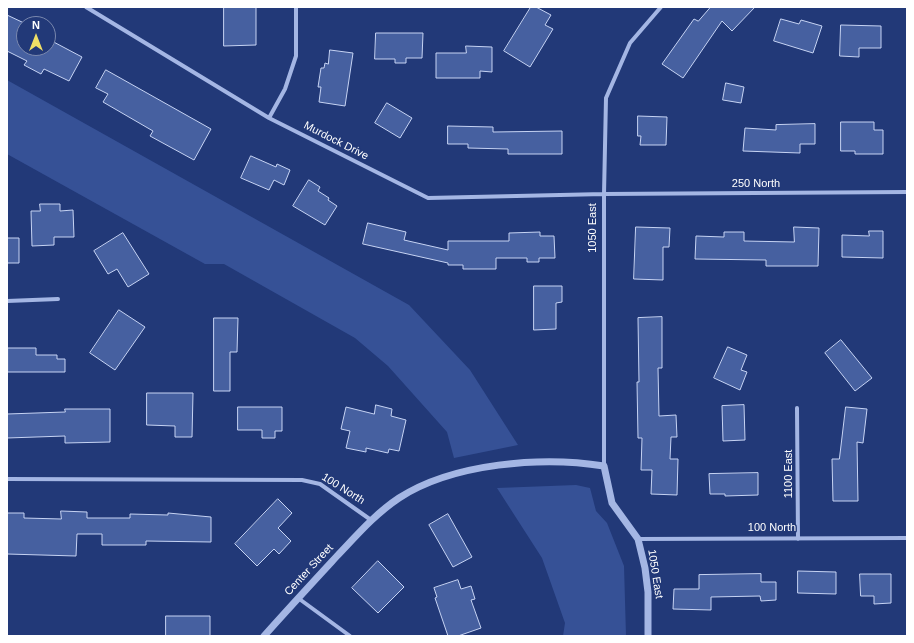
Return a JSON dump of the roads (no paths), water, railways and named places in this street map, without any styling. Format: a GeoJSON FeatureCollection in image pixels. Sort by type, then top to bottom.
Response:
{"type":"FeatureCollection","features":[{"type":"Feature","properties":{"kind":"street","name":"Murdock Drive"},"geometry":{"type":"LineString","coordinates":[[86,7],[268,118],[428,198],[604,194]]}},
{"type":"Feature","properties":{"kind":"street"},"geometry":{"type":"LineString","coordinates":[[268,118],[285,89],[296,56],[296,7]]}},
{"type":"Feature","properties":{"kind":"street","name":"1050 East"},"geometry":{"type":"LineString","coordinates":[[604,466],[604,194],[606,98],[630,43],[661,7]]}},
{"type":"Feature","properties":{"kind":"street","name":"250 North"},"geometry":{"type":"LineString","coordinates":[[604,194],[907,192]]}},
{"type":"Feature","properties":{"kind":"street"},"geometry":{"type":"LineString","coordinates":[[7,301],[58,299]]}},
{"type":"Feature","properties":{"kind":"street","name":"1100 East"},"geometry":{"type":"LineString","coordinates":[[797,408],[798,539]]}},
{"type":"Feature","properties":{"kind":"street","name":"100 North"},"geometry":{"type":"LineString","coordinates":[[7,479],[302,480],[320,484],[371,520],[399,498],[420,487],[461,472],[514,462],[582,462],[604,466]]}},
{"type":"Feature","properties":{"kind":"street"},"geometry":{"type":"LineString","coordinates":[[604,466],[612,503],[638,540]]}},
{"type":"Feature","properties":{"kind":"street","name":"Center Street"},"geometry":{"type":"LineString","coordinates":[[264,636],[371,520]]}},
{"type":"Feature","properties":{"kind":"street","name":"100 North"},"geometry":{"type":"LineString","coordinates":[[638,540],[907,538]]}},
{"type":"Feature","properties":{"kind":"street","name":"1050 East"},"geometry":{"type":"LineString","coordinates":[[638,540],[645,568],[648,592],[648,636]]}},
{"type":"Feature","properties":{"kind":"street"},"geometry":{"type":"LineString","coordinates":[[298,598],[350,636]]}}]}
